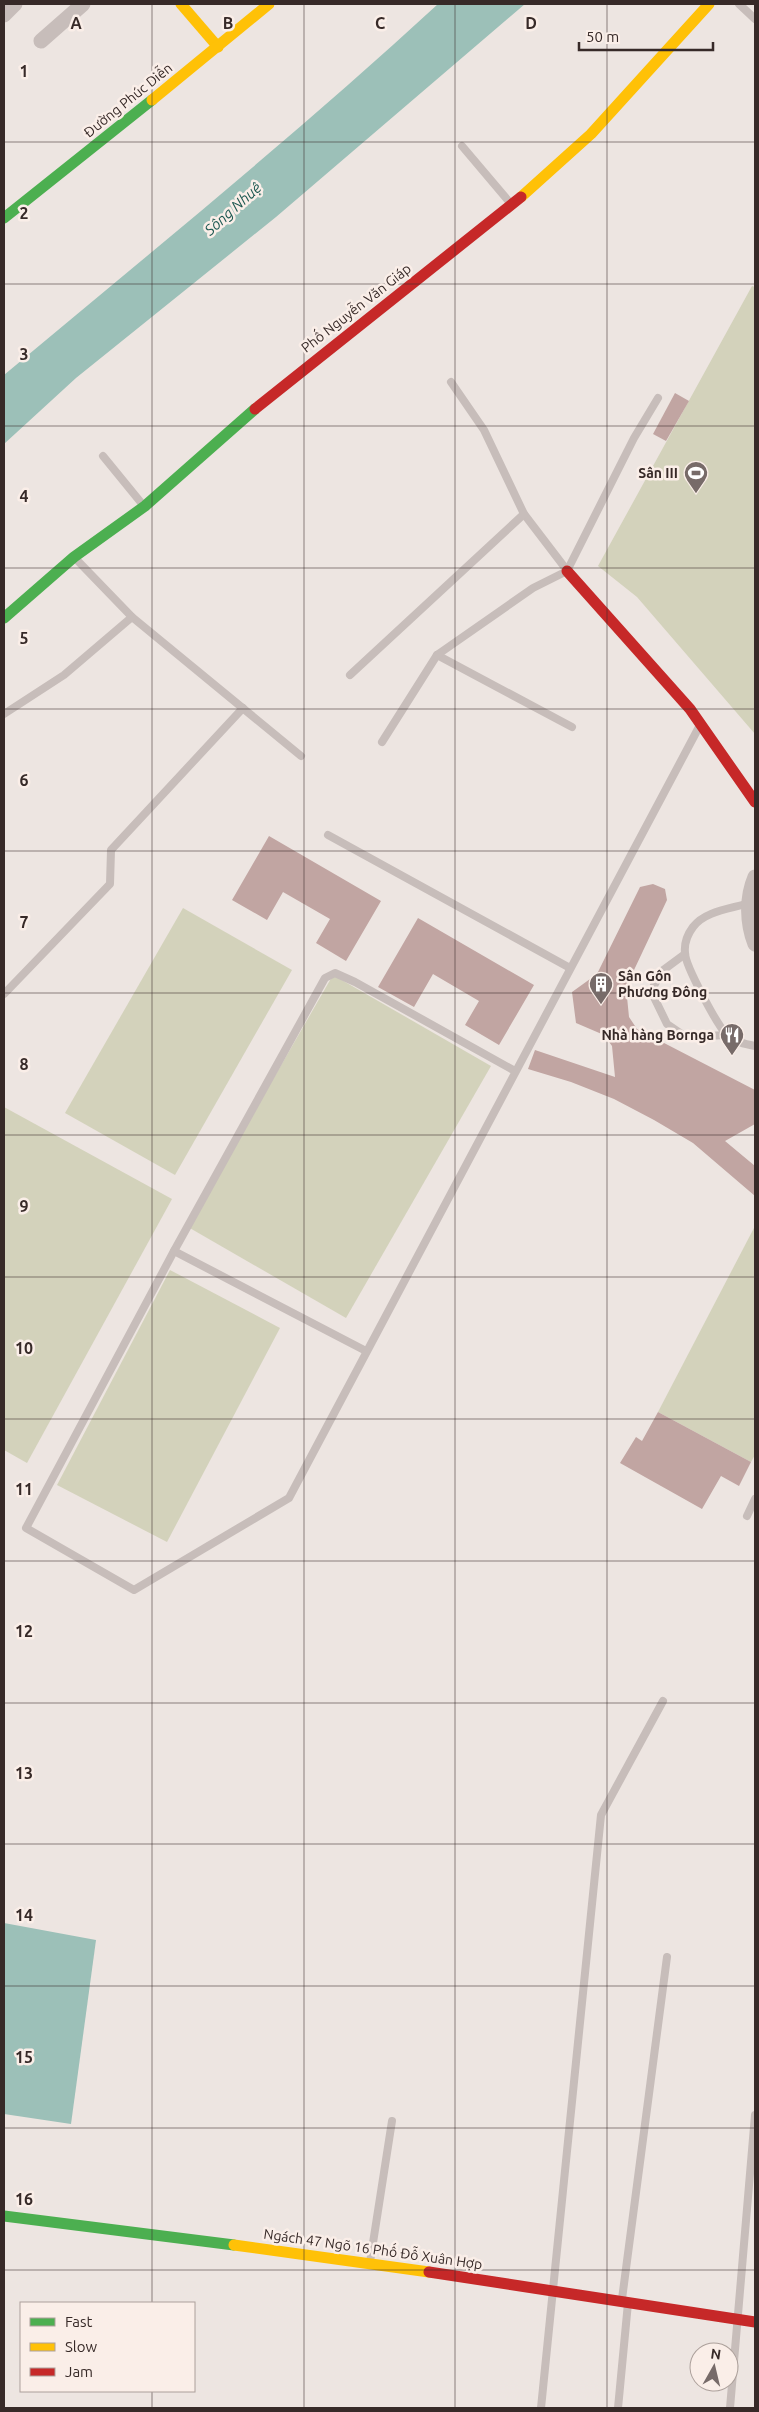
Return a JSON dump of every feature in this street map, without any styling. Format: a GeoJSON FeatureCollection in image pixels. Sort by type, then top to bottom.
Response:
{"type":"FeatureCollection","features":[{"type":"Feature","properties":{"kind":"street"},"geometry":{"type":"LineString","coordinates":[[4,15],[15,4]]}},
{"type":"Feature","properties":{"kind":"street"},"geometry":{"type":"LineString","coordinates":[[41,41],[83,4]]}},
{"type":"Feature","properties":{"kind":"street"},"geometry":{"type":"LineString","coordinates":[[181,4],[218,48]]}},
{"type":"Feature","properties":{"kind":"street","name":"Đường Phúc Diễn"},"geometry":{"type":"LineString","coordinates":[[5,216],[218,48],[269,4]]}},
{"type":"Feature","properties":{"kind":"street","name":"Phố Nguyễn Văn Giáp"},"geometry":{"type":"LineString","coordinates":[[4,618],[74,557],[145,506],[266,399],[512,206],[591,134],[709,4]]}},
{"type":"Feature","properties":{"kind":"street"},"geometry":{"type":"LineString","coordinates":[[568,571],[690,709],[755,802]]}},
{"type":"Feature","properties":{"kind":"street"},"geometry":{"type":"LineString","coordinates":[[755,877],[749,904],[750,932],[755,944]]}},
{"type":"Feature","properties":{"kind":"street","name":"Ngách 47 Ngõ 16 Phố Đỗ Xuân Hợp"},"geometry":{"type":"LineString","coordinates":[[4,2216],[370,2262],[552,2291],[625,2300],[755,2322]]}},
{"type":"Feature","properties":{"kind":"lane"},"geometry":{"type":"LineString","coordinates":[[739,4],[755,19]]}},
{"type":"Feature","properties":{"kind":"lane"},"geometry":{"type":"LineString","coordinates":[[462,146],[512,206]]}},
{"type":"Feature","properties":{"kind":"lane"},"geometry":{"type":"LineString","coordinates":[[451,382],[484,430],[524,514],[568,571]]}},
{"type":"Feature","properties":{"kind":"lane"},"geometry":{"type":"LineString","coordinates":[[382,742],[437,654],[533,588],[568,571],[634,438],[658,398]]}},
{"type":"Feature","properties":{"kind":"lane"},"geometry":{"type":"LineString","coordinates":[[103,456],[145,506]]}},
{"type":"Feature","properties":{"kind":"lane"},"geometry":{"type":"LineString","coordinates":[[350,675],[524,514]]}},
{"type":"Feature","properties":{"kind":"lane"},"geometry":{"type":"LineString","coordinates":[[74,557],[132,617],[301,756]]}},
{"type":"Feature","properties":{"kind":"lane"},"geometry":{"type":"LineString","coordinates":[[4,714],[64,675],[132,617]]}},
{"type":"Feature","properties":{"kind":"lane"},"geometry":{"type":"LineString","coordinates":[[437,654],[572,727]]}},
{"type":"Feature","properties":{"kind":"lane"},"geometry":{"type":"LineString","coordinates":[[4,994],[110,884],[111,850],[243,708]]}},
{"type":"Feature","properties":{"kind":"lane"},"geometry":{"type":"LineString","coordinates":[[515,1071],[355,982],[335,973],[325,978],[174,1251],[26,1528],[134,1590],[288,1498],[701,724]]}},
{"type":"Feature","properties":{"kind":"lane"},"geometry":{"type":"LineString","coordinates":[[328,835],[570,968]]}},
{"type":"Feature","properties":{"kind":"lane"},"geometry":{"type":"LineString","coordinates":[[749,904],[705,916],[693,926],[686,939],[684,954],[716,1021],[727,1035],[740,1043],[755,1046]]}},
{"type":"Feature","properties":{"kind":"lane"},"geometry":{"type":"LineString","coordinates":[[684,954],[662,971],[651,991],[668,1024],[686,1036],[727,1035]]}},
{"type":"Feature","properties":{"kind":"lane"},"geometry":{"type":"LineString","coordinates":[[174,1251],[366,1351]]}},
{"type":"Feature","properties":{"kind":"lane"},"geometry":{"type":"LineString","coordinates":[[747,1516],[755,1499]]}},
{"type":"Feature","properties":{"kind":"lane"},"geometry":{"type":"LineString","coordinates":[[542,2408],[552,2291],[601,1815],[663,1701]]}},
{"type":"Feature","properties":{"kind":"lane"},"geometry":{"type":"LineString","coordinates":[[618,2408],[625,2300],[667,1957]]}},
{"type":"Feature","properties":{"kind":"lane"},"geometry":{"type":"LineString","coordinates":[[730,2408],[736,2319],[755,2115]]}},
{"type":"Feature","properties":{"kind":"lane"},"geometry":{"type":"LineString","coordinates":[[370,2262],[392,2121]]}},
{"type":"Feature","properties":{"kind":"green space","name":"Sân III"},"geometry":{"type":"Polygon","coordinates":[[[752,286],[755,287],[755,734],[637,597],[598,566],[752,286]]]}},
{"type":"Feature","properties":{"kind":"green space"},"geometry":{"type":"Polygon","coordinates":[[[183,908],[292,970],[175,1175],[65,1113],[183,908]]]}},
{"type":"Feature","properties":{"kind":"green space"},"geometry":{"type":"Polygon","coordinates":[[[333,975],[491,1066],[346,1318],[188,1227],[333,975]]]}},
{"type":"Feature","properties":{"kind":"green space"},"geometry":{"type":"Polygon","coordinates":[[[4,1107],[172,1199],[27,1463],[4,1450],[4,1107]]]}},
{"type":"Feature","properties":{"kind":"green space"},"geometry":{"type":"Polygon","coordinates":[[[755,1226],[755,1455],[751,1462],[658,1412],[755,1226]]]}},
{"type":"Feature","properties":{"kind":"green space"},"geometry":{"type":"Polygon","coordinates":[[[170,1270],[280,1328],[167,1542],[57,1485],[170,1270]]]}},
{"type":"Feature","properties":{"kind":"water","name":"Sông Nhuệ"},"geometry":{"type":"Polygon","coordinates":[[[438,4],[525,4],[276,217],[76,378],[4,444],[4,375],[278,146],[438,4]]]}},
{"type":"Feature","properties":{"kind":"water"},"geometry":{"type":"Polygon","coordinates":[[[4,1923],[96,1940],[71,2124],[4,2114],[4,1923]]]}},
{"type":"Feature","properties":{"kind":"building"},"geometry":{"type":"Polygon","coordinates":[[[675,393],[689,401],[666,441],[653,434],[675,393]]]}},
{"type":"Feature","properties":{"kind":"building"},"geometry":{"type":"Polygon","coordinates":[[[269,836],[381,901],[346,961],[316,943],[330,919],[283,892],[267,920],[232,900],[269,836]]]}},
{"type":"Feature","properties":{"kind":"building","name":"Sân Gôn Phương Đông"},"geometry":{"type":"Polygon","coordinates":[[[653,884],[665,889],[667,900],[626,987],[629,1017],[637,1029],[755,1090],[755,1124],[725,1141],[755,1166],[755,1196],[693,1143],[654,1120],[614,1099],[571,1082],[528,1069],[535,1050],[615,1077],[612,1046],[604,1035],[576,1023],[572,992],[597,974],[640,887],[653,884]]]}},
{"type":"Feature","properties":{"kind":"building"},"geometry":{"type":"Polygon","coordinates":[[[418,918],[534,985],[499,1045],[465,1025],[479,1001],[433,974],[414,1007],[378,987],[418,918]]]}},
{"type":"Feature","properties":{"kind":"building"},"geometry":{"type":"Polygon","coordinates":[[[658,1412],[751,1462],[739,1486],[721,1476],[702,1509],[620,1463],[636,1437],[642,1441],[658,1412]]]}},
{"type":"Feature","properties":{"kind":"traffic: fast"},"geometry":{"type":"LineString","coordinates":[[4,218],[152,100]]}},
{"type":"Feature","properties":{"kind":"traffic: fast"},"geometry":{"type":"LineString","coordinates":[[4,618],[74,557],[145,506],[255,409]]}},
{"type":"Feature","properties":{"kind":"traffic: fast"},"geometry":{"type":"LineString","coordinates":[[4,2216],[234,2245]]}},
{"type":"Feature","properties":{"kind":"traffic: slow"},"geometry":{"type":"LineString","coordinates":[[181,4],[218,47]]}},
{"type":"Feature","properties":{"kind":"traffic: slow"},"geometry":{"type":"LineString","coordinates":[[152,100],[269,4]]}},
{"type":"Feature","properties":{"kind":"traffic: slow"},"geometry":{"type":"LineString","coordinates":[[521,197],[591,134],[709,4]]}},
{"type":"Feature","properties":{"kind":"traffic: slow"},"geometry":{"type":"LineString","coordinates":[[234,2245],[429,2272]]}},
{"type":"Feature","properties":{"kind":"traffic: jam"},"geometry":{"type":"LineString","coordinates":[[255,409],[521,197]]}},
{"type":"Feature","properties":{"kind":"traffic: jam"},"geometry":{"type":"LineString","coordinates":[[567,571],[690,709],[755,802]]}},
{"type":"Feature","properties":{"kind":"traffic: jam"},"geometry":{"type":"LineString","coordinates":[[429,2272],[755,2322]]}},
{"type":"Feature","properties":{"kind":"place","name":"Sân III"},"geometry":{"type":"Point","coordinates":[696,494]}},
{"type":"Feature","properties":{"kind":"place","name":"Sân Gôn Phương Đông"},"geometry":{"type":"Point","coordinates":[601,1005]}},
{"type":"Feature","properties":{"kind":"place","name":"Nhà hàng Bornga"},"geometry":{"type":"Point","coordinates":[732,1056]}}]}
